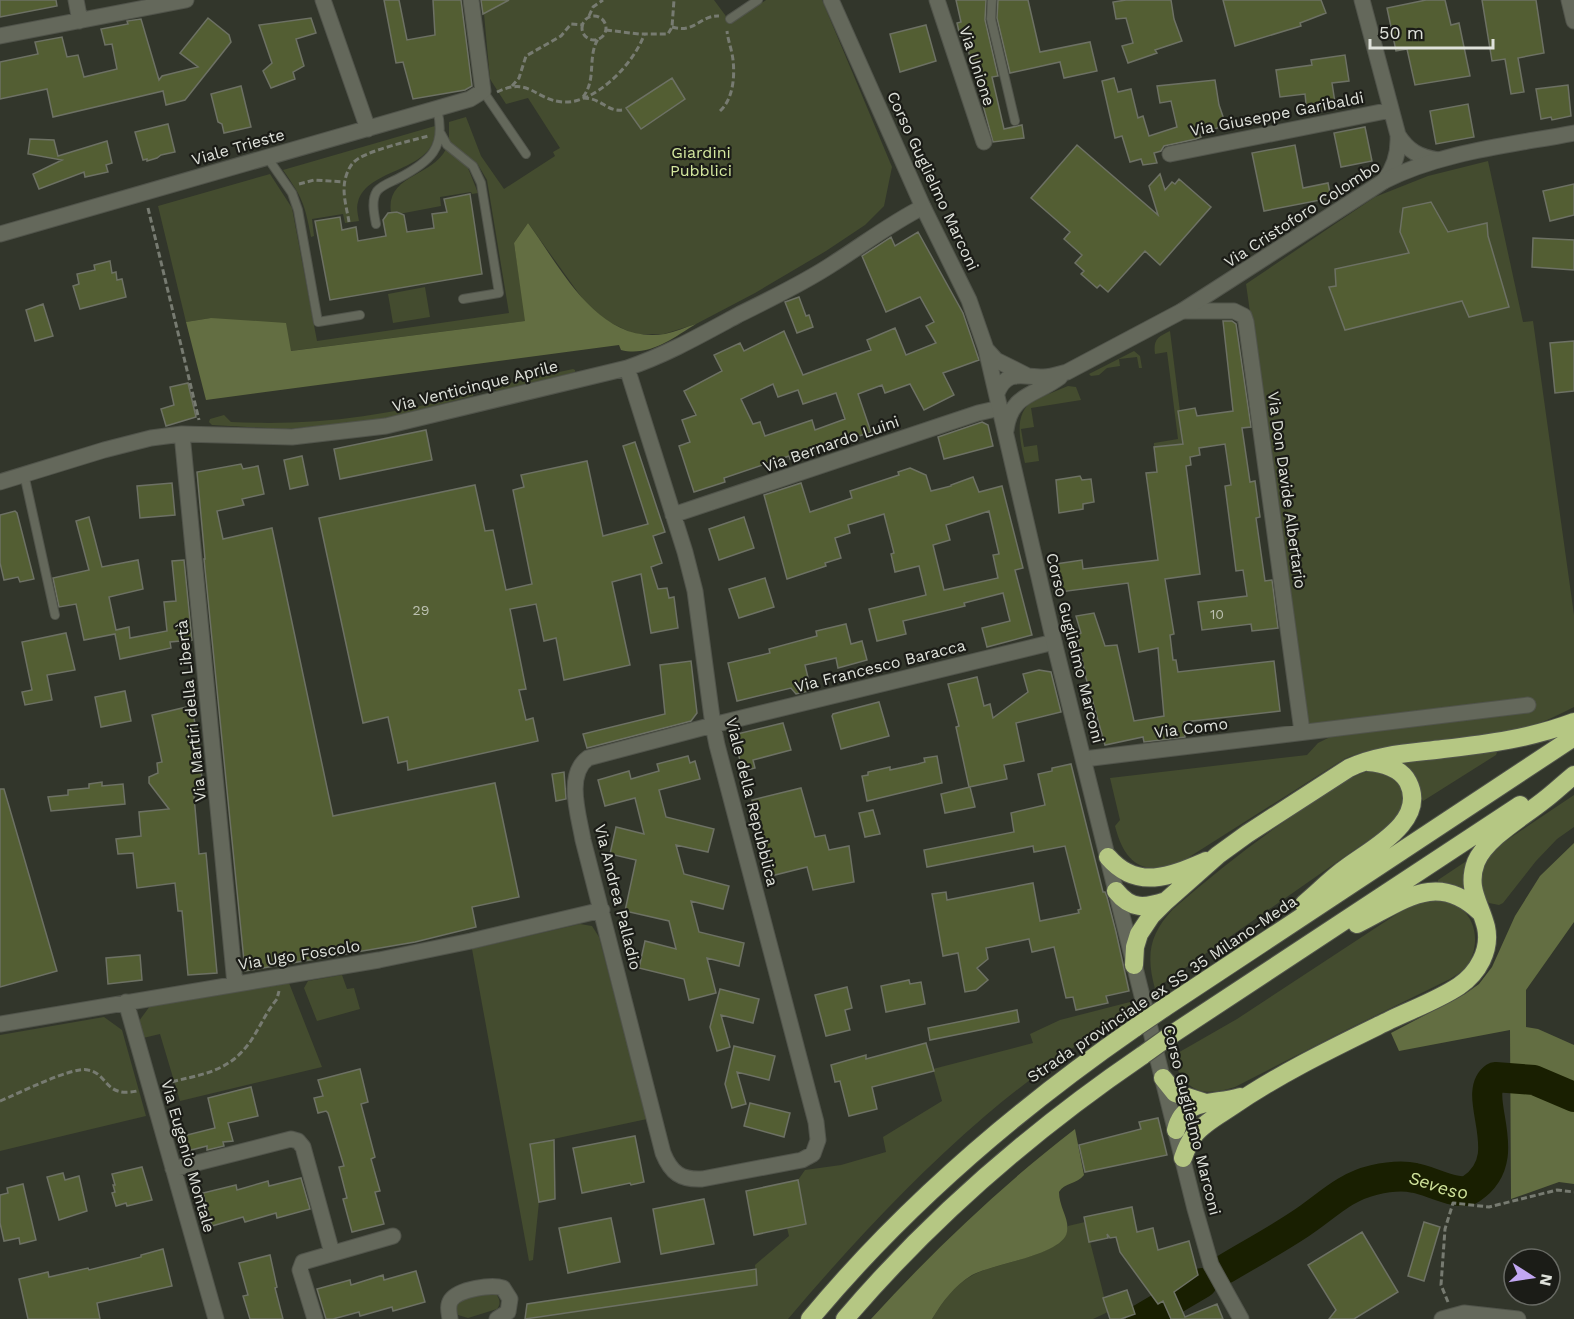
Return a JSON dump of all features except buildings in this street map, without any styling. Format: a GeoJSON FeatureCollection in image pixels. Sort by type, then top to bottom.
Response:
{"type":"FeatureCollection","features":[{"type":"Feature","properties":{"kind":"highway"},"geometry":{"type":"LineString","coordinates":[[1134,965],[1135,947],[1139,934],[1151,916],[1166,901],[1218,855],[1339,774],[1360,763],[1398,754],[1514,740],[1547,732],[1574,722]]}},
{"type":"Feature","properties":{"kind":"highway","name":"Strada provinciale ex SS 35 Milano-Meda"},"geometry":{"type":"LineString","coordinates":[[810,1319],[887,1235],[979,1146],[1043,1094],[1164,1008],[1574,737]]}},
{"type":"Feature","properties":{"kind":"highway"},"geometry":{"type":"LineString","coordinates":[[1274,935],[1299,908],[1344,869],[1374,850],[1393,834],[1408,812],[1411,793],[1404,776],[1393,768],[1360,763]]}},
{"type":"Feature","properties":{"kind":"highway"},"geometry":{"type":"LineString","coordinates":[[845,1319],[910,1248],[989,1173],[1073,1104],[1171,1035],[1574,769]]}},
{"type":"Feature","properties":{"kind":"highway"},"geometry":{"type":"LineString","coordinates":[[1183,1158],[1187,1145],[1196,1132],[1250,1093],[1460,985],[1477,969],[1487,942],[1486,926],[1475,899],[1473,873],[1481,852],[1574,775]]}},
{"type":"Feature","properties":{"kind":"highway"},"geometry":{"type":"LineString","coordinates":[[1108,857],[1126,873],[1143,878],[1160,878],[1184,871],[1218,855]]}},
{"type":"Feature","properties":{"kind":"highway"},"geometry":{"type":"LineString","coordinates":[[1143,878],[1130,884],[1119,899],[1144,906],[1166,901]]}},
{"type":"Feature","properties":{"kind":"highway"},"geometry":{"type":"LineString","coordinates":[[1289,958],[1406,900],[1430,891],[1456,894],[1480,912]]}},
{"type":"Feature","properties":{"kind":"highway"},"geometry":{"type":"LineString","coordinates":[[1163,1078],[1175,1093],[1206,1103]]}},
{"type":"Feature","properties":{"kind":"highway"},"geometry":{"type":"LineString","coordinates":[[1208,1123],[1190,1126],[1175,1120],[1185,1110],[1250,1093]]}},
{"type":"Feature","properties":{"kind":"street"},"geometry":{"type":"LineString","coordinates":[[76,0],[80,21]]}},
{"type":"Feature","properties":{"kind":"street"},"geometry":{"type":"LineString","coordinates":[[0,36],[186,0]]}},
{"type":"Feature","properties":{"kind":"street"},"geometry":{"type":"LineString","coordinates":[[323,0],[368,129]]}},
{"type":"Feature","properties":{"kind":"street"},"geometry":{"type":"LineString","coordinates":[[471,0],[490,92]]}},
{"type":"Feature","properties":{"kind":"street","name":"Corso Guglielmo Marconi"},"geometry":{"type":"LineString","coordinates":[[831,0],[923,207],[969,300],[986,349],[1054,642],[1211,1265],[1241,1319]]}},
{"type":"Feature","properties":{"kind":"street","name":"Via Unione"},"geometry":{"type":"LineString","coordinates":[[937,0],[984,142]]}},
{"type":"Feature","properties":{"kind":"street","name":"Via Giuseppe Garibaldi"},"geometry":{"type":"LineString","coordinates":[[1362,0],[1398,135],[1399,147],[1396,160],[1384,181]]}},
{"type":"Feature","properties":{"kind":"street"},"geometry":{"type":"LineString","coordinates":[[1569,0],[1574,21]]}},
{"type":"Feature","properties":{"kind":"street","name":"Viale Trieste"},"geometry":{"type":"LineString","coordinates":[[0,234],[437,110],[490,92]]}},
{"type":"Feature","properties":{"kind":"street","name":"Via Giuseppe Garibaldi"},"geometry":{"type":"LineString","coordinates":[[1170,153],[1391,110]]}},
{"type":"Feature","properties":{"kind":"street","name":"Via Cristoforo Colombo"},"geometry":{"type":"LineString","coordinates":[[1005,432],[1010,411],[1016,403],[1029,394],[1048,386],[1067,372],[1182,311],[1384,181],[1416,166],[1438,160],[1574,132]]}},
{"type":"Feature","properties":{"kind":"street","name":"Via Giuseppe Garibaldi"},"geometry":{"type":"LineString","coordinates":[[1398,135],[1404,145],[1415,154],[1438,160]]}},
{"type":"Feature","properties":{"kind":"street","name":"Via Venticinque Aprile"},"geometry":{"type":"LineString","coordinates":[[0,482],[128,444],[182,434],[292,437],[386,426],[627,368],[675,349],[798,284],[901,218],[923,207]]}},
{"type":"Feature","properties":{"kind":"street","name":"Via Don Davide Albertario"},"geometry":{"type":"LineString","coordinates":[[1182,311],[1234,311],[1244,316],[1246,322],[1302,731]]}},
{"type":"Feature","properties":{"kind":"street","name":"Via Cristoforo Colombo"},"geometry":{"type":"LineString","coordinates":[[986,349],[996,360],[1028,376]]}},
{"type":"Feature","properties":{"kind":"street","name":"Viale della Repubblica"},"geometry":{"type":"LineString","coordinates":[[627,368],[674,515],[695,591],[713,725],[725,781],[816,1122],[818,1140],[813,1154],[802,1160],[702,1179],[680,1177],[673,1171]]}},
{"type":"Feature","properties":{"kind":"street","name":"Via Cristoforo Colombo"},"geometry":{"type":"LineString","coordinates":[[997,394],[1004,380],[1009,377],[1047,377],[1067,372]]}},
{"type":"Feature","properties":{"kind":"street"},"geometry":{"type":"LineString","coordinates":[[997,394],[1029,394]]}},
{"type":"Feature","properties":{"kind":"street","name":"Via Bernardo Luini"},"geometry":{"type":"LineString","coordinates":[[674,515],[978,413],[997,394]]}},
{"type":"Feature","properties":{"kind":"street","name":"Via Martiri della Libertà"},"geometry":{"type":"LineString","coordinates":[[182,434],[235,984]]}},
{"type":"Feature","properties":{"kind":"street","name":"Via Francesco Baracca"},"geometry":{"type":"LineString","coordinates":[[713,725],[1054,642]]}},
{"type":"Feature","properties":{"kind":"street","name":"Via Como"},"geometry":{"type":"LineString","coordinates":[[1084,759],[1528,705]]}},
{"type":"Feature","properties":{"kind":"street","name":"Via Andrea Palladio"},"geometry":{"type":"LineString","coordinates":[[673,1171],[663,1153],[583,840],[576,795],[577,772],[581,763],[588,758],[713,725]]}},
{"type":"Feature","properties":{"kind":"street","name":"Via Ugo Foscolo"},"geometry":{"type":"LineString","coordinates":[[0,1024],[379,960],[602,910]]}},
{"type":"Feature","properties":{"kind":"street","name":"Via Eugenio Montale"},"geometry":{"type":"LineString","coordinates":[[126,1002],[216,1319]]}},
{"type":"Feature","properties":{"kind":"street"},"geometry":{"type":"LineString","coordinates":[[173,1169],[291,1139],[298,1141],[303,1147],[332,1253]]}},
{"type":"Feature","properties":{"kind":"street"},"geometry":{"type":"LineString","coordinates":[[315,1319],[300,1270],[301,1264],[393,1236]]}},
{"type":"Feature","properties":{"kind":"street"},"geometry":{"type":"LineString","coordinates":[[450,1319],[449,1303],[456,1295],[498,1286],[508,1293],[516,1319]]}},
{"type":"Feature","properties":{"kind":"street"},"geometry":{"type":"LineString","coordinates":[[497,1319],[508,1312],[510,1299]]}},
{"type":"Feature","properties":{"kind":"street"},"geometry":{"type":"LineString","coordinates":[[1448,1317],[1464,1313],[1518,1319]]}},
{"type":"Feature","properties":{"kind":"lane"},"geometry":{"type":"LineString","coordinates":[[730,19],[758,0]]}},
{"type":"Feature","properties":{"kind":"lane"},"geometry":{"type":"LineString","coordinates":[[992,0],[992,19],[1015,121]]}},
{"type":"Feature","properties":{"kind":"lane"},"geometry":{"type":"LineString","coordinates":[[490,92],[526,154]]}},
{"type":"Feature","properties":{"kind":"lane"},"geometry":{"type":"LineString","coordinates":[[437,110],[441,133],[447,145],[473,166],[481,183],[499,294],[463,299]]}},
{"type":"Feature","properties":{"kind":"lane"},"geometry":{"type":"LineString","coordinates":[[376,224],[374,198],[377,192],[385,185],[413,171],[426,160],[435,149],[441,133]]}},
{"type":"Feature","properties":{"kind":"lane"},"geometry":{"type":"LineString","coordinates":[[267,158],[290,191],[298,210],[318,322],[360,315]]}},
{"type":"Feature","properties":{"kind":"lane"},"geometry":{"type":"LineString","coordinates":[[24,474],[55,615]]}},
{"type":"Feature","properties":{"kind":"path"},"geometry":{"type":"LineString","coordinates":[[598,39],[586,37],[582,25],[594,7],[603,0]]}},
{"type":"Feature","properties":{"kind":"path"},"geometry":{"type":"LineString","coordinates":[[606,30],[644,34],[668,33],[672,27],[674,0]]}},
{"type":"Feature","properties":{"kind":"path"},"geometry":{"type":"LineString","coordinates":[[672,27],[689,28],[715,15],[730,19],[727,32],[734,63],[733,79],[727,103],[720,111]]}},
{"type":"Feature","properties":{"kind":"path"},"geometry":{"type":"LineString","coordinates":[[589,16],[603,19],[606,30]]}},
{"type":"Feature","properties":{"kind":"path"},"geometry":{"type":"LineString","coordinates":[[512,87],[519,78],[526,56],[561,36],[571,24],[582,25]]}},
{"type":"Feature","properties":{"kind":"path"},"geometry":{"type":"LineString","coordinates":[[581,98],[586,93],[591,80],[593,50],[598,39],[606,30]]}},
{"type":"Feature","properties":{"kind":"path"},"geometry":{"type":"LineString","coordinates":[[490,92],[512,87],[526,87],[561,102],[581,98],[597,91],[621,72],[638,51],[644,34]]}},
{"type":"Feature","properties":{"kind":"path"},"geometry":{"type":"LineString","coordinates":[[581,98],[597,100],[611,109],[622,110]]}},
{"type":"Feature","properties":{"kind":"path"},"geometry":{"type":"LineString","coordinates":[[349,222],[345,182],[353,163],[361,157],[441,133]]}},
{"type":"Feature","properties":{"kind":"path"},"geometry":{"type":"LineString","coordinates":[[290,191],[300,184],[315,180],[345,182]]}},
{"type":"Feature","properties":{"kind":"path"},"geometry":{"type":"LineString","coordinates":[[145,192],[191,380],[200,434]]}},
{"type":"Feature","properties":{"kind":"path"},"geometry":{"type":"LineString","coordinates":[[1448,1317],[1441,1285],[1445,1229],[1453,1203],[1489,1207],[1557,1190],[1574,1192]]}},
{"type":"Feature","properties":{"kind":"green space","name":"Giardini Pubblici"},"geometry":{"type":"Polygon","coordinates":[[[509,0],[714,0],[731,23],[766,0],[822,0],[892,167],[884,206],[865,225],[755,293],[696,324],[664,334],[634,334],[607,321],[587,305],[528,223],[514,243],[526,321],[290,351],[211,318],[186,322],[158,206],[270,174],[292,208],[317,341],[509,313],[487,180],[477,163],[449,141],[449,122],[466,117],[481,156],[504,189],[555,156],[553,152],[560,148],[528,98],[506,104],[490,79],[484,14],[509,0]]]}},
{"type":"Feature","properties":{"kind":"green space"},"geometry":{"type":"Polygon","coordinates":[[[435,126],[433,141],[426,153],[364,190],[357,204],[359,221],[345,223],[343,214],[312,219],[314,236],[311,237],[302,201],[283,170],[435,126]]]}},
{"type":"Feature","properties":{"kind":"green space"},"geometry":{"type":"Polygon","coordinates":[[[446,149],[468,168],[478,193],[440,197],[441,206],[399,214],[398,211],[391,213],[391,200],[395,191],[402,183],[431,165],[446,149]]]}},
{"type":"Feature","properties":{"kind":"green space"},"geometry":{"type":"Polygon","coordinates":[[[1488,161],[1523,322],[1533,321],[1574,615],[1574,707],[1537,724],[1513,731],[1384,748],[1357,754],[1344,759],[1183,861],[1157,868],[1138,864],[1124,850],[1119,839],[1115,826],[1120,820],[1110,778],[1307,755],[1318,743],[1332,736],[1309,726],[1246,284],[1375,197],[1428,176],[1488,161]]]}},
{"type":"Feature","properties":{"kind":"green space"},"geometry":{"type":"Polygon","coordinates":[[[528,223],[584,300],[601,316],[620,328],[641,334],[665,334],[696,324],[660,345],[641,351],[621,350],[619,345],[206,400],[186,322],[211,318],[286,323],[291,351],[525,321],[514,243],[528,223]]]}},
{"type":"Feature","properties":{"kind":"green space"},"geometry":{"type":"Polygon","coordinates":[[[425,287],[430,317],[393,323],[388,294],[425,287]]]}},
{"type":"Feature","properties":{"kind":"green space"},"geometry":{"type":"Polygon","coordinates":[[[1170,331],[1184,444],[1154,447],[1154,443],[1178,439],[1167,352],[1155,354],[1157,339],[1170,331]]]}},
{"type":"Feature","properties":{"kind":"green space"},"geometry":{"type":"Polygon","coordinates":[[[1134,351],[1140,356],[1142,368],[1139,368],[1137,357],[1119,359],[1120,366],[1107,368],[1099,375],[1089,374],[1134,351]]]}},
{"type":"Feature","properties":{"kind":"green space"},"geometry":{"type":"Polygon","coordinates":[[[573,369],[575,372],[497,392],[494,388],[495,386],[573,369]]]}},
{"type":"Feature","properties":{"kind":"green space"},"geometry":{"type":"Polygon","coordinates":[[[1068,386],[1076,387],[1081,400],[1031,408],[1034,427],[1021,429],[1024,447],[1037,445],[1039,461],[1025,463],[1020,430],[1022,413],[1033,401],[1068,386]]]}},
{"type":"Feature","properties":{"kind":"green space"},"geometry":{"type":"Polygon","coordinates":[[[463,388],[474,390],[473,396],[400,415],[362,422],[285,429],[212,425],[209,422],[210,419],[224,415],[231,422],[290,423],[373,415],[458,397],[463,388]]]}},
{"type":"Feature","properties":{"kind":"green space"},"geometry":{"type":"Polygon","coordinates":[[[1498,750],[1496,755],[1423,801],[1401,762],[1498,750]]]}},
{"type":"Feature","properties":{"kind":"green space"},"geometry":{"type":"Polygon","coordinates":[[[1375,770],[1393,776],[1401,784],[1404,793],[1399,811],[1386,827],[1155,989],[1150,956],[1154,937],[1173,909],[1264,836],[1346,780],[1375,770]]]}},
{"type":"Feature","properties":{"kind":"green space"},"geometry":{"type":"Polygon","coordinates":[[[1574,795],[1574,827],[1557,839],[1536,861],[1503,903],[1499,905],[1489,903],[1484,896],[1481,882],[1484,868],[1495,848],[1574,795]]]}},
{"type":"Feature","properties":{"kind":"green space"},"geometry":{"type":"Polygon","coordinates":[[[1574,843],[1574,922],[1526,990],[1526,1027],[1538,1029],[1574,1045],[1574,1184],[1559,1182],[1511,1199],[1510,1030],[1399,1051],[1391,1033],[1465,994],[1479,984],[1492,967],[1515,916],[1540,876],[1574,843]]]}},
{"type":"Feature","properties":{"kind":"green space"},"geometry":{"type":"Polygon","coordinates":[[[1468,862],[1465,890],[1452,884],[1438,882],[1438,880],[1468,862]]]}},
{"type":"Feature","properties":{"kind":"green space"},"geometry":{"type":"Polygon","coordinates":[[[1435,899],[1461,909],[1471,921],[1474,929],[1473,954],[1465,968],[1458,974],[1235,1087],[1205,1092],[1190,1086],[1184,1080],[1173,1060],[1177,1058],[1176,1054],[1237,1019],[1409,906],[1435,899]]]}},
{"type":"Feature","properties":{"kind":"green space"},"geometry":{"type":"Polygon","coordinates":[[[580,924],[592,926],[599,937],[647,1119],[530,1144],[539,1202],[533,1260],[529,1261],[472,949],[580,924]]]}},
{"type":"Feature","properties":{"kind":"green space"},"geometry":{"type":"Polygon","coordinates":[[[342,975],[347,989],[354,988],[360,1009],[317,1021],[304,988],[308,981],[342,975]]]}},
{"type":"Feature","properties":{"kind":"green space"},"geometry":{"type":"Polygon","coordinates":[[[289,983],[322,1067],[180,1101],[160,1034],[143,1038],[139,1021],[150,1006],[289,983]]]}},
{"type":"Feature","properties":{"kind":"green space"},"geometry":{"type":"Polygon","coordinates":[[[1130,1002],[1131,1006],[1020,1087],[932,1164],[882,1214],[788,1319],[525,1319],[757,1285],[755,1265],[789,1236],[787,1228],[806,1224],[798,1180],[805,1170],[841,1165],[886,1152],[883,1137],[942,1101],[933,1069],[1033,1043],[1030,1034],[1060,1020],[1130,1002]]]}},
{"type":"Feature","properties":{"kind":"green space"},"geometry":{"type":"Polygon","coordinates":[[[104,1017],[122,1030],[146,1116],[0,1151],[0,1035],[104,1017]]]}},
{"type":"Feature","properties":{"kind":"green space"},"geometry":{"type":"Polygon","coordinates":[[[1075,1129],[1084,1175],[1059,1192],[1068,1227],[1063,1240],[1040,1253],[972,1275],[949,1294],[932,1319],[871,1319],[969,1220],[1075,1129]]]}},
{"type":"Feature","properties":{"kind":"green space"},"geometry":{"type":"Polygon","coordinates":[[[1085,1222],[1108,1312],[1093,1319],[932,1319],[950,1294],[966,1279],[983,1270],[1044,1251],[1065,1236],[1068,1226],[1085,1222]]]}},
{"type":"Feature","properties":{"kind":"green space"},"geometry":{"type":"Polygon","coordinates":[[[488,1292],[496,1294],[499,1303],[497,1309],[468,1318],[458,1315],[456,1308],[459,1301],[488,1292]]]}},
{"type":"Feature","properties":{"kind":"waterway","name":"Seveso"},"geometry":{"type":"LineString","coordinates":[[1225,1269],[1291,1230],[1344,1193],[1363,1183],[1384,1178],[1405,1177],[1421,1179],[1452,1190],[1471,1189],[1485,1176],[1492,1161],[1492,1128],[1487,1098],[1489,1086],[1495,1077],[1534,1080],[1574,1097]]}},
{"type":"Feature","properties":{"kind":"waterway","name":"Seveso"},"geometry":{"type":"LineString","coordinates":[[1141,1319],[1202,1283]]}}]}
